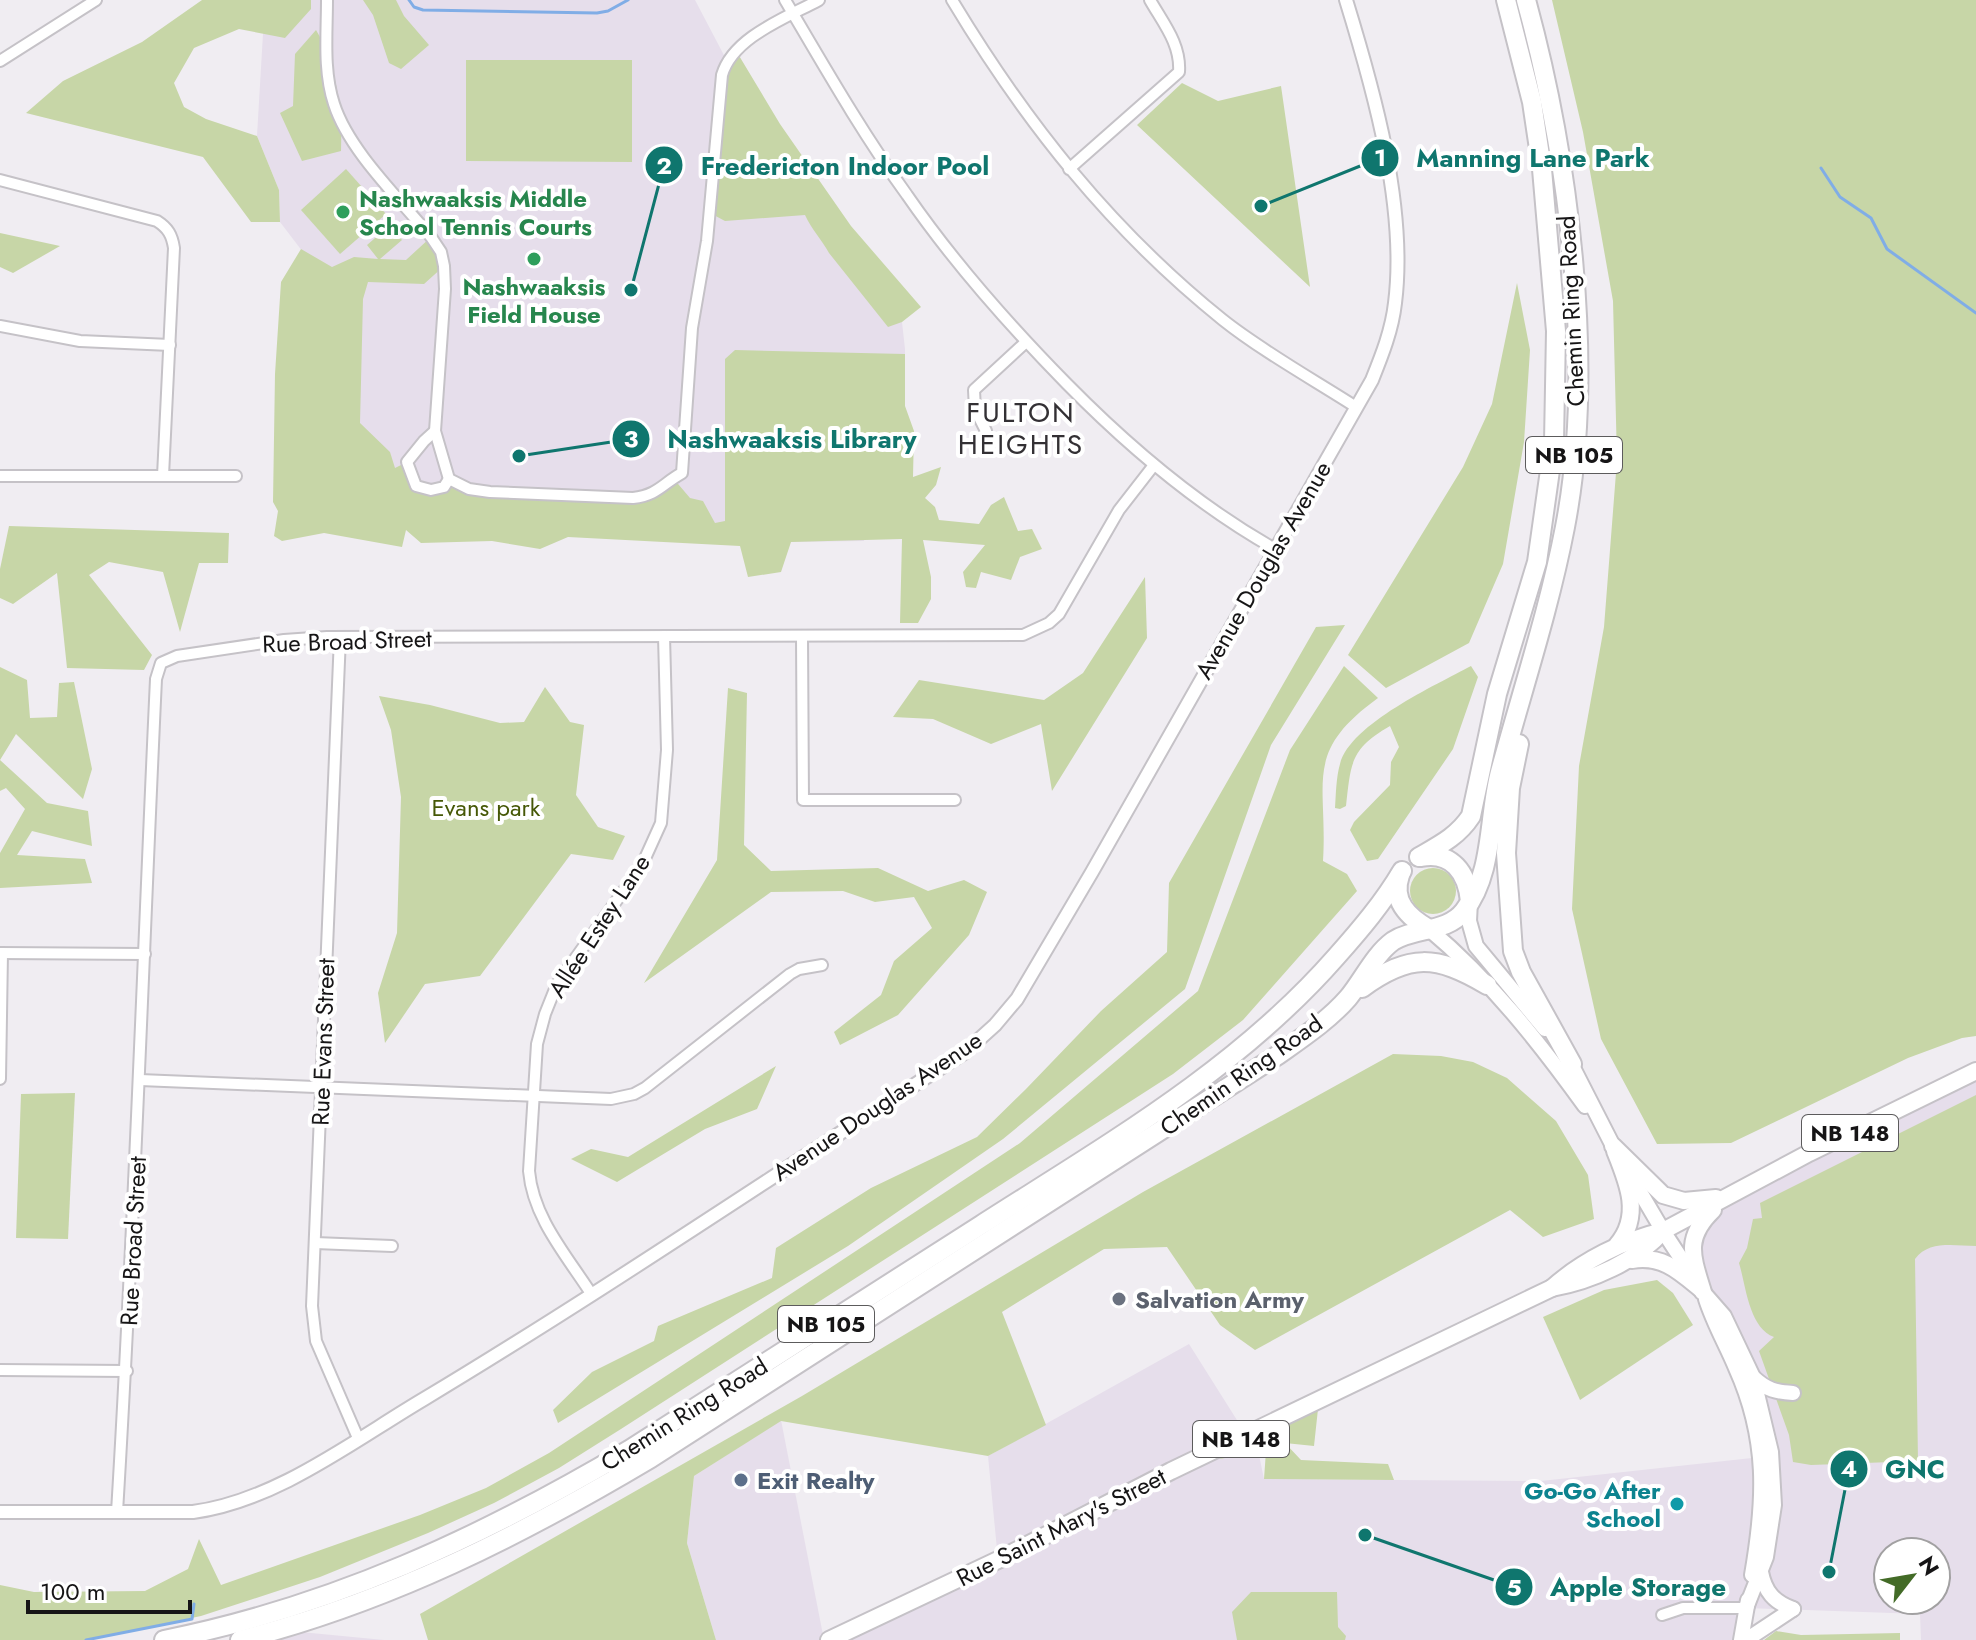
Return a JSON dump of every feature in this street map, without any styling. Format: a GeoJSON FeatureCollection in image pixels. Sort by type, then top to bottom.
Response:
{"type":"FeatureCollection","features":[{"type":"Feature","properties":{"kind":"highway","name":"Chemin Ring Road"},"geometry":{"type":"LineString","coordinates":[[1419,857],[1453,838],[1471,816],[1497,694],[1537,562],[1554,442],[1556,331],[1542,169],[1532,102],[1506,0]]}},
{"type":"Feature","properties":{"kind":"highway","name":"Chemin Ring Road"},"geometry":{"type":"LineString","coordinates":[[1470,901],[1481,879],[1494,793],[1545,616],[1567,509],[1575,447],[1578,358],[1572,254],[1562,168],[1539,49],[1526,0]]}},
{"type":"Feature","properties":{"kind":"highway"},"geometry":{"type":"LineString","coordinates":[[1545,616],[1510,788],[1506,853],[1508,906],[1513,951],[1521,972],[1572,1064]]}},
{"type":"Feature","properties":{"kind":"highway"},"geometry":{"type":"LineString","coordinates":[[1431,855],[1452,861],[1467,880],[1470,901],[1457,918],[1429,929],[1411,918],[1400,903],[1397,891],[1402,871],[1419,857],[1431,855]]}},
{"type":"Feature","properties":{"kind":"highway","name":"Chemin Ring Road"},"geometry":{"type":"LineString","coordinates":[[164,1640],[280,1611],[398,1569],[548,1498],[629,1450],[1110,1143],[1195,1085],[1271,1025],[1298,999],[1368,921],[1402,871]]}},
{"type":"Feature","properties":{"kind":"highway","name":"Chemin Ring Road"},"geometry":{"type":"LineString","coordinates":[[240,1640],[280,1630],[399,1589],[478,1554],[568,1507],[651,1458],[1278,1055],[1346,999],[1389,944],[1407,934],[1429,929]]}},
{"type":"Feature","properties":{"kind":"highway"},"geometry":{"type":"LineString","coordinates":[[1346,999],[1382,974],[1401,965],[1424,961],[1445,964],[1487,985]]}},
{"type":"Feature","properties":{"kind":"main road"},"geometry":{"type":"LineString","coordinates":[[1470,901],[1469,921],[1476,946],[1572,1064],[1613,1146],[1663,1231],[1703,1292],[1724,1316],[1753,1377],[1771,1452],[1774,1505],[1773,1524],[1761,1572],[1746,1608]]}},
{"type":"Feature","properties":{"kind":"main road"},"geometry":{"type":"LineString","coordinates":[[1429,929],[1466,961],[1533,1035],[1613,1146],[1663,1195],[1684,1201],[1726,1197]]}},
{"type":"Feature","properties":{"kind":"main road","name":"Rue Saint Mary's Street"},"geometry":{"type":"LineString","coordinates":[[829,1640],[1552,1288],[1571,1271],[1616,1256],[1641,1236],[1663,1231],[1976,1071]]}},
{"type":"Feature","properties":{"kind":"main road"},"geometry":{"type":"LineString","coordinates":[[1613,1146],[1628,1185],[1632,1210],[1627,1233],[1616,1256],[1669,1263],[1703,1292]]}},
{"type":"Feature","properties":{"kind":"main road"},"geometry":{"type":"LineString","coordinates":[[1726,1197],[1700,1222],[1692,1239],[1693,1260],[1703,1292],[1749,1401],[1761,1457],[1762,1517],[1743,1640]]}},
{"type":"Feature","properties":{"kind":"main road"},"geometry":{"type":"LineString","coordinates":[[1753,1377],[1774,1392],[1793,1393],[1776,1401],[1765,1421]]}},
{"type":"Feature","properties":{"kind":"main road"},"geometry":{"type":"LineString","coordinates":[[1743,1640],[1793,1609],[1779,1604],[1770,1596],[1761,1572]]}},
{"type":"Feature","properties":{"kind":"street"},"geometry":{"type":"LineString","coordinates":[[0,61],[96,0]]}},
{"type":"Feature","properties":{"kind":"street"},"geometry":{"type":"LineString","coordinates":[[327,0],[329,81],[342,125],[353,144],[441,252],[445,289],[435,431],[449,479],[469,489],[490,492],[633,498],[660,490],[682,473],[692,328],[707,241],[722,75],[727,60],[735,49],[819,0]]}},
{"type":"Feature","properties":{"kind":"street"},"geometry":{"type":"LineString","coordinates":[[785,0],[877,152],[908,197],[1026,342],[1090,407],[1154,465],[1198,501],[1275,549]]}},
{"type":"Feature","properties":{"kind":"street"},"geometry":{"type":"LineString","coordinates":[[952,0],[992,66],[1069,169],[1157,261],[1225,321],[1356,407]]}},
{"type":"Feature","properties":{"kind":"street"},"geometry":{"type":"LineString","coordinates":[[1069,169],[1179,72],[1180,58],[1176,44],[1150,0]]}},
{"type":"Feature","properties":{"kind":"street","name":"Avenue Douglas Avenue"},"geometry":{"type":"LineString","coordinates":[[0,1512],[193,1512],[241,1502],[285,1482],[592,1295],[964,1053],[995,1025],[1017,999],[1092,872],[1372,380],[1386,346],[1395,305],[1398,269],[1393,209],[1381,131],[1346,0]]}},
{"type":"Feature","properties":{"kind":"street"},"geometry":{"type":"LineString","coordinates":[[0,180],[145,217],[166,227],[172,237],[174,248],[163,476]]}},
{"type":"Feature","properties":{"kind":"street"},"geometry":{"type":"LineString","coordinates":[[0,326],[80,341],[170,345]]}},
{"type":"Feature","properties":{"kind":"street"},"geometry":{"type":"LineString","coordinates":[[986,431],[975,409],[974,390],[1026,342]]}},
{"type":"Feature","properties":{"kind":"street"},"geometry":{"type":"LineString","coordinates":[[435,431],[407,462],[409,473],[416,486],[431,490],[444,487],[449,479]]}},
{"type":"Feature","properties":{"kind":"street","name":"Rue Broad Street"},"geometry":{"type":"LineString","coordinates":[[117,1512],[127,1371],[156,679],[161,663],[177,656],[241,646],[340,637],[1008,637],[1037,630],[1059,614],[1119,510],[1154,465]]}},
{"type":"Feature","properties":{"kind":"street"},"geometry":{"type":"LineString","coordinates":[[0,476],[236,476]]}},
{"type":"Feature","properties":{"kind":"street","name":"Allée Estey Lane"},"geometry":{"type":"LineString","coordinates":[[592,1295],[539,1214],[534,1201],[529,1171],[537,1044],[557,984],[642,865],[661,823],[667,750],[664,636]]}},
{"type":"Feature","properties":{"kind":"street","name":"Rue Evans Street"},"geometry":{"type":"LineString","coordinates":[[340,637],[312,1306],[316,1341],[358,1438]]}},
{"type":"Feature","properties":{"kind":"street"},"geometry":{"type":"LineString","coordinates":[[802,637],[803,800],[955,800]]}},
{"type":"Feature","properties":{"kind":"street"},"geometry":{"type":"LineString","coordinates":[[0,1079],[1,953],[145,954]]}},
{"type":"Feature","properties":{"kind":"street"},"geometry":{"type":"LineString","coordinates":[[140,1080],[611,1099],[634,1094],[655,1080],[790,974],[822,965]]}},
{"type":"Feature","properties":{"kind":"street"},"geometry":{"type":"LineString","coordinates":[[315,1243],[392,1246]]}},
{"type":"Feature","properties":{"kind":"street"},"geometry":{"type":"LineString","coordinates":[[0,1370],[127,1371]]}},
{"type":"Feature","properties":{"kind":"street"},"geometry":{"type":"LineString","coordinates":[[1662,1615],[1683,1608],[1746,1608]]}},
{"type":"Feature","properties":{"kind":"shaded area"},"geometry":{"type":"Polygon","coordinates":[[[265,0],[695,0],[768,139],[902,322],[905,406],[864,541],[790,542],[419,530],[351,444],[322,277],[280,222],[279,190],[257,136],[265,0]]]}},
{"type":"Feature","properties":{"kind":"shaded area"},"geometry":{"type":"Polygon","coordinates":[[[1976,1071],[1976,1640],[1921,1640],[1920,1616],[1952,1616],[1952,1536],[1872,1536],[1872,1612],[1747,1608],[1741,1640],[829,1640],[998,1560],[988,1456],[1189,1344],[1259,1455],[1264,1479],[1541,1481],[1761,1457],[1774,1480],[1703,1292],[1692,1239],[1726,1197],[1976,1071]]]}},
{"type":"Feature","properties":{"kind":"shaded area"},"geometry":{"type":"Polygon","coordinates":[[[781,1420],[824,1640],[716,1640],[687,1543],[694,1476],[781,1420]]]}},
{"type":"Feature","properties":{"kind":"shaded area"},"geometry":{"type":"Polygon","coordinates":[[[280,1630],[384,1640],[240,1640],[280,1630]]]}},
{"type":"Feature","properties":{"kind":"green space"},"geometry":{"type":"Polygon","coordinates":[[[202,0],[311,0],[311,9],[285,38],[239,29],[194,48],[174,83],[184,107],[206,119],[257,136],[279,190],[280,222],[251,222],[203,157],[26,113],[63,81],[142,42],[202,0]]]}},
{"type":"Feature","properties":{"kind":"green space"},"geometry":{"type":"Polygon","coordinates":[[[363,0],[396,0],[404,16],[429,45],[401,69],[389,63],[373,15],[363,0]]]}},
{"type":"Feature","properties":{"kind":"green space"},"geometry":{"type":"Polygon","coordinates":[[[1552,0],[1976,0],[1976,1036],[1962,1038],[1908,1058],[1731,1143],[1657,1144],[1601,1039],[1572,909],[1579,766],[1604,627],[1617,460],[1613,301],[1583,132],[1552,0]]]}},
{"type":"Feature","properties":{"kind":"green space"},"geometry":{"type":"Polygon","coordinates":[[[316,30],[329,57],[337,88],[341,151],[302,161],[280,113],[293,106],[295,54],[316,30]]]}},
{"type":"Feature","properties":{"kind":"green space"},"geometry":{"type":"Polygon","coordinates":[[[735,49],[780,124],[851,226],[921,307],[902,322],[888,327],[829,253],[805,215],[725,221],[710,213],[722,75],[735,49]]]}},
{"type":"Feature","properties":{"kind":"green space"},"geometry":{"type":"Polygon","coordinates":[[[466,60],[632,60],[632,162],[466,161],[466,60]]]}},
{"type":"Feature","properties":{"kind":"green space"},"geometry":{"type":"Polygon","coordinates":[[[1182,83],[1218,101],[1281,86],[1310,287],[1137,125],[1182,83]]]}},
{"type":"Feature","properties":{"kind":"green space","name":"Nashwaaksis Middle School Tennis Courts"},"geometry":{"type":"Polygon","coordinates":[[[346,169],[386,214],[340,254],[301,210],[346,169]]]}},
{"type":"Feature","properties":{"kind":"green space"},"geometry":{"type":"Polygon","coordinates":[[[389,226],[402,240],[380,259],[406,260],[431,237],[444,266],[424,284],[368,282],[363,299],[360,423],[390,452],[395,468],[407,462],[416,486],[431,490],[449,479],[469,489],[633,498],[673,478],[690,498],[703,501],[715,523],[725,521],[725,359],[735,350],[905,354],[905,406],[914,431],[913,477],[941,467],[936,485],[925,498],[935,507],[939,520],[979,524],[991,505],[1004,497],[1018,531],[1032,529],[1042,549],[1020,557],[1011,580],[981,572],[976,588],[966,587],[963,572],[985,545],[923,540],[931,577],[931,599],[918,623],[900,623],[902,539],[791,542],[781,572],[748,577],[740,546],[568,537],[540,549],[492,541],[421,543],[406,530],[402,547],[324,533],[282,541],[274,536],[278,511],[273,502],[275,374],[281,282],[301,249],[332,267],[354,257],[378,259],[367,245],[389,226]]]}},
{"type":"Feature","properties":{"kind":"green space"},"geometry":{"type":"Polygon","coordinates":[[[0,233],[60,246],[13,273],[0,267],[0,233]]]}},
{"type":"Feature","properties":{"kind":"green space"},"geometry":{"type":"Polygon","coordinates":[[[1517,283],[1530,350],[1524,442],[1503,564],[1469,643],[1386,688],[1348,655],[1463,467],[1492,404],[1517,283]]]}},
{"type":"Feature","properties":{"kind":"green space"},"geometry":{"type":"Polygon","coordinates":[[[9,526],[229,533],[228,563],[199,563],[180,632],[163,572],[109,562],[89,575],[152,655],[144,670],[67,668],[57,573],[13,604],[0,598],[0,569],[9,526]]]}},
{"type":"Feature","properties":{"kind":"green space"},"geometry":{"type":"Polygon","coordinates":[[[1145,577],[1147,638],[1052,791],[1041,724],[991,744],[933,719],[893,717],[919,680],[1044,700],[1083,673],[1145,577]]]}},
{"type":"Feature","properties":{"kind":"green space"},"geometry":{"type":"Polygon","coordinates":[[[1345,625],[1271,745],[1185,989],[1003,1139],[848,1246],[558,1423],[553,1410],[592,1372],[654,1341],[658,1326],[772,1278],[776,1248],[871,1188],[977,1137],[1101,1011],[1167,952],[1169,883],[1316,627],[1345,625]]]}},
{"type":"Feature","properties":{"kind":"green space"},"geometry":{"type":"Polygon","coordinates":[[[1344,666],[1378,698],[1338,735],[1329,753],[1324,770],[1323,861],[1347,874],[1357,891],[1243,1020],[1173,1074],[621,1429],[559,1468],[494,1503],[320,1577],[201,1616],[86,1640],[0,1640],[0,1585],[34,1592],[145,1591],[188,1569],[199,1539],[221,1585],[420,1515],[486,1488],[549,1453],[1020,1143],[1198,991],[1290,750],[1344,666]]]}},
{"type":"Feature","properties":{"kind":"green space"},"geometry":{"type":"Polygon","coordinates":[[[1471,666],[1478,677],[1453,749],[1378,859],[1367,861],[1350,830],[1390,785],[1391,762],[1399,747],[1390,726],[1367,742],[1355,758],[1346,806],[1340,809],[1335,808],[1337,780],[1347,749],[1360,734],[1396,707],[1471,666]]]}},
{"type":"Feature","properties":{"kind":"green space"},"geometry":{"type":"Polygon","coordinates":[[[0,667],[27,680],[30,718],[57,717],[59,683],[74,682],[92,769],[83,799],[16,734],[0,760],[0,667]]]}},
{"type":"Feature","properties":{"kind":"green space","name":"Evans park"},"geometry":{"type":"Polygon","coordinates":[[[545,687],[570,722],[584,725],[576,795],[598,827],[625,836],[613,860],[571,854],[480,976],[425,984],[385,1043],[378,993],[397,933],[401,797],[391,730],[379,696],[500,723],[524,722],[545,687]]]}},
{"type":"Feature","properties":{"kind":"green space"},"geometry":{"type":"Polygon","coordinates":[[[728,688],[747,693],[744,845],[771,871],[878,868],[928,891],[964,880],[987,892],[969,935],[898,1015],[840,1045],[834,1032],[881,995],[894,961],[932,928],[914,897],[875,902],[843,891],[771,892],[644,983],[717,860],[728,688]]]}},
{"type":"Feature","properties":{"kind":"green space"},"geometry":{"type":"Polygon","coordinates":[[[0,760],[47,803],[88,811],[92,846],[32,831],[17,855],[85,859],[92,883],[0,888],[0,853],[25,809],[6,788],[0,791],[0,760]]]}},
{"type":"Feature","properties":{"kind":"green space"},"geometry":{"type":"Polygon","coordinates":[[[1433,868],[1449,875],[1456,891],[1449,907],[1433,914],[1417,907],[1410,891],[1417,875],[1433,868]]]}},
{"type":"Feature","properties":{"kind":"green space"},"geometry":{"type":"Polygon","coordinates":[[[1393,1054],[1441,1056],[1473,1062],[1507,1078],[1556,1121],[1588,1175],[1594,1219],[1543,1237],[1510,1210],[1255,1350],[1220,1325],[1167,1247],[1104,1249],[1002,1312],[1046,1425],[988,1456],[781,1421],[694,1476],[687,1543],[716,1640],[428,1640],[420,1614],[802,1396],[1143,1192],[1393,1054]]]}},
{"type":"Feature","properties":{"kind":"green space"},"geometry":{"type":"Polygon","coordinates":[[[776,1066],[757,1109],[705,1129],[617,1182],[571,1159],[591,1149],[628,1157],[776,1066]]]}},
{"type":"Feature","properties":{"kind":"green space"},"geometry":{"type":"Polygon","coordinates":[[[75,1093],[68,1239],[16,1238],[21,1094],[75,1093]]]}},
{"type":"Feature","properties":{"kind":"green space"},"geometry":{"type":"Polygon","coordinates":[[[1976,1095],[1976,1246],[1935,1247],[1927,1249],[1915,1259],[1918,1461],[1811,1465],[1793,1462],[1789,1435],[1759,1351],[1774,1337],[1759,1325],[1754,1316],[1739,1263],[1747,1248],[1753,1219],[1762,1218],[1760,1203],[1976,1095]]]}},
{"type":"Feature","properties":{"kind":"green space"},"geometry":{"type":"Polygon","coordinates":[[[1657,1280],[1673,1293],[1693,1325],[1580,1400],[1543,1317],[1604,1290],[1657,1280]]]}},
{"type":"Feature","properties":{"kind":"green space"},"geometry":{"type":"Polygon","coordinates":[[[1318,1409],[1314,1446],[1285,1443],[1301,1460],[1388,1464],[1394,1480],[1264,1479],[1266,1451],[1219,1459],[1318,1409]]]}},
{"type":"Feature","properties":{"kind":"green space"},"geometry":{"type":"Polygon","coordinates":[[[1251,1592],[1337,1592],[1338,1627],[1346,1636],[1345,1640],[1237,1640],[1232,1612],[1251,1592]]]}},
{"type":"Feature","properties":{"kind":"green space"},"geometry":{"type":"Polygon","coordinates":[[[1776,1631],[1801,1635],[1900,1633],[1900,1640],[1764,1640],[1776,1631]]]}},
{"type":"Feature","properties":{"kind":"waterway"},"geometry":{"type":"LineString","coordinates":[[409,0],[414,7],[423,10],[597,13],[608,11],[628,0]]}},
{"type":"Feature","properties":{"kind":"waterway"},"geometry":{"type":"LineString","coordinates":[[1821,168],[1840,197],[1871,218],[1887,249],[1976,313]]}},
{"type":"Feature","properties":{"kind":"waterway"},"geometry":{"type":"LineString","coordinates":[[86,1640],[192,1619],[194,1604]]}},
{"type":"Feature","properties":{"kind":"place","name":"Manning Lane Park"},"geometry":{"type":"Point","coordinates":[1261,206]}},
{"type":"Feature","properties":{"kind":"place","name":"Nashwaaksis Middle School Tennis Courts"},"geometry":{"type":"Point","coordinates":[343,212]}},
{"type":"Feature","properties":{"kind":"place","name":"Nashwaaksis Field House"},"geometry":{"type":"Point","coordinates":[534,259]}},
{"type":"Feature","properties":{"kind":"place","name":"Fredericton Indoor Pool"},"geometry":{"type":"Point","coordinates":[631,290]}},
{"type":"Feature","properties":{"kind":"place","name":"Nashwaaksis Library"},"geometry":{"type":"Point","coordinates":[519,456]}},
{"type":"Feature","properties":{"kind":"place","name":"Salvation Army"},"geometry":{"type":"Point","coordinates":[1119,1299]}},
{"type":"Feature","properties":{"kind":"place","name":"Exit Realty"},"geometry":{"type":"Point","coordinates":[741,1480]}},
{"type":"Feature","properties":{"kind":"place","name":"Go-Go After School"},"geometry":{"type":"Point","coordinates":[1677,1504]}},
{"type":"Feature","properties":{"kind":"place","name":"Apple Storage"},"geometry":{"type":"Point","coordinates":[1365,1535]}},
{"type":"Feature","properties":{"kind":"place","name":"GNC"},"geometry":{"type":"Point","coordinates":[1829,1572]}},
{"type":"Feature","properties":{"kind":"district","name":"FULTON HEIGHTS"},"geometry":{"type":"Point","coordinates":[1021,428]}}]}
